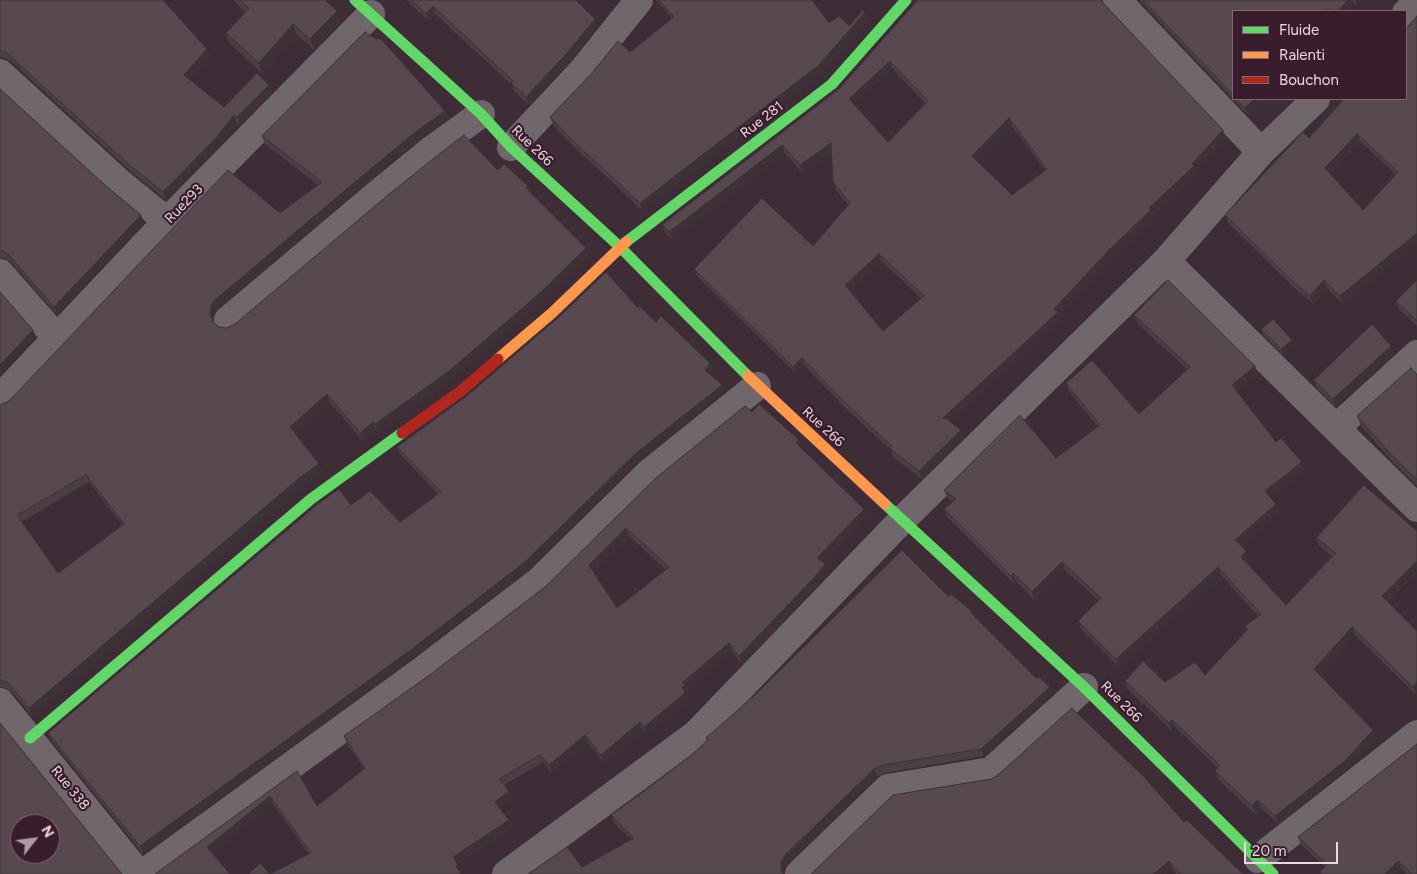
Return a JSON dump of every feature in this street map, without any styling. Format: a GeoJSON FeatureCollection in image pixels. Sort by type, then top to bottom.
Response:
{"type":"FeatureCollection","features":[{"type":"Feature","properties":{"kind":"main road","name":"Rue 281"},"geometry":{"type":"LineString","coordinates":[[30,738],[311,499],[462,391],[552,313],[620,247],[832,84],[906,0]]}},
{"type":"Feature","properties":{"kind":"main road","name":"Rue 266"},"geometry":{"type":"LineString","coordinates":[[363,7],[481,114],[511,147],[620,247],[757,386],[1084,687],[1265,866]]}},
{"type":"Feature","properties":{"kind":"street"},"geometry":{"type":"LineString","coordinates":[[511,147],[583,70],[639,0]]}},
{"type":"Feature","properties":{"kind":"street"},"geometry":{"type":"LineString","coordinates":[[1116,0],[1261,152]]}},
{"type":"Feature","properties":{"kind":"street"},"geometry":{"type":"LineString","coordinates":[[1407,12],[1417,2]]}},
{"type":"Feature","properties":{"kind":"street","name":"Rue293"},"geometry":{"type":"LineString","coordinates":[[0,398],[167,221],[363,7]]}},
{"type":"Feature","properties":{"kind":"street"},"geometry":{"type":"LineString","coordinates":[[0,73],[119,182],[167,221]]}},
{"type":"Feature","properties":{"kind":"street"},"geometry":{"type":"LineString","coordinates":[[506,874],[696,734],[902,520],[1166,261],[1261,152],[1315,100]]}},
{"type":"Feature","properties":{"kind":"street"},"geometry":{"type":"LineString","coordinates":[[228,320],[380,191],[431,150],[481,114]]}},
{"type":"Feature","properties":{"kind":"street"},"geometry":{"type":"LineString","coordinates":[[1166,261],[1417,508]]}},
{"type":"Feature","properties":{"kind":"street"},"geometry":{"type":"LineString","coordinates":[[0,274],[56,338]]}},
{"type":"Feature","properties":{"kind":"street"},"geometry":{"type":"LineString","coordinates":[[1336,428],[1417,354]]}},
{"type":"Feature","properties":{"kind":"street"},"geometry":{"type":"LineString","coordinates":[[140,874],[424,670],[538,582],[649,473],[757,386]]}},
{"type":"Feature","properties":{"kind":"street"},"geometry":{"type":"LineString","coordinates":[[799,874],[888,788],[991,771],[1084,687]]}},
{"type":"Feature","properties":{"kind":"street","name":"Rue 338"},"geometry":{"type":"LineString","coordinates":[[0,702],[140,874]]}},
{"type":"Feature","properties":{"kind":"street"},"geometry":{"type":"LineString","coordinates":[[1265,866],[1417,734]]}},
{"type":"Feature","properties":{"kind":"building"},"geometry":{"type":"Polygon","coordinates":[[[0,0],[163,0],[207,49],[184,75],[224,107],[257,73],[269,85],[237,117],[234,115],[216,138],[163,192],[126,162],[8,54],[0,50],[0,0]]]}},
{"type":"Feature","properties":{"kind":"building"},"geometry":{"type":"Polygon","coordinates":[[[240,0],[325,0],[337,11],[310,39],[293,24],[259,63],[226,33],[249,8],[240,0]]]}},
{"type":"Feature","properties":{"kind":"building"},"geometry":{"type":"Polygon","coordinates":[[[411,0],[576,0],[595,19],[568,52],[526,97],[511,83],[513,81],[433,6],[426,14],[411,0]]]}},
{"type":"Feature","properties":{"kind":"building"},"geometry":{"type":"Polygon","coordinates":[[[659,0],[812,0],[829,23],[839,16],[849,26],[863,10],[865,12],[819,65],[640,203],[550,117],[592,73],[618,41],[630,52],[674,17],[659,0]]]}},
{"type":"Feature","properties":{"kind":"building"},"geometry":{"type":"Polygon","coordinates":[[[918,0],[1101,0],[1223,130],[1192,164],[1194,166],[1149,208],[1151,210],[1109,250],[1054,309],[1058,312],[943,418],[961,430],[919,471],[890,449],[892,446],[841,399],[802,358],[793,367],[694,269],[762,198],[813,246],[850,203],[833,182],[831,143],[800,165],[782,145],[669,232],[662,225],[839,89],[918,0]],[[890,61],[849,99],[888,142],[928,101],[890,61]],[[1009,118],[972,156],[1012,195],[1047,169],[1009,118]],[[879,254],[845,285],[883,331],[924,296],[879,254]]]}},
{"type":"Feature","properties":{"kind":"building"},"geometry":{"type":"Polygon","coordinates":[[[1143,0],[1348,0],[1339,10],[1232,10],[1232,94],[1143,0]]]}},
{"type":"Feature","properties":{"kind":"building"},"geometry":{"type":"Polygon","coordinates":[[[1417,16],[1417,233],[1340,296],[1324,280],[1310,296],[1225,215],[1303,132],[1309,138],[1343,100],[1407,100],[1407,28],[1417,16]],[[1357,134],[1325,168],[1363,210],[1398,172],[1357,134]]]}},
{"type":"Feature","properties":{"kind":"building"},"geometry":{"type":"Polygon","coordinates":[[[365,32],[383,41],[445,111],[418,130],[368,171],[215,300],[211,306],[210,315],[214,323],[219,327],[227,328],[235,324],[388,195],[464,135],[498,170],[504,164],[528,186],[526,188],[586,248],[539,294],[449,371],[375,424],[373,422],[360,433],[327,394],[290,427],[319,464],[298,479],[29,708],[9,684],[0,680],[0,405],[9,401],[228,170],[280,213],[322,182],[262,136],[365,32]],[[86,475],[17,515],[58,573],[124,524],[86,475]]]}},
{"type":"Feature","properties":{"kind":"building"},"geometry":{"type":"Polygon","coordinates":[[[0,89],[106,186],[141,215],[54,307],[9,255],[0,250],[0,89]]]}},
{"type":"Feature","properties":{"kind":"building"},"geometry":{"type":"Polygon","coordinates":[[[1237,100],[1253,100],[1245,108],[1237,100]]]}},
{"type":"Feature","properties":{"kind":"building"},"geometry":{"type":"Polygon","coordinates":[[[606,272],[638,308],[639,306],[656,322],[661,316],[710,363],[705,370],[722,385],[635,454],[525,562],[412,649],[140,846],[48,733],[318,504],[339,489],[351,505],[370,491],[400,522],[441,492],[397,447],[468,395],[559,317],[606,272]]]}},
{"type":"Feature","properties":{"kind":"building"},"geometry":{"type":"Polygon","coordinates":[[[1168,280],[1255,366],[1232,385],[1276,442],[1281,438],[1302,462],[1265,491],[1276,504],[1235,540],[1246,551],[1241,557],[1286,605],[1336,553],[1316,538],[1364,485],[1417,531],[1417,564],[1416,562],[1382,596],[1417,631],[1417,682],[1413,687],[1352,627],[1314,669],[1373,730],[1345,761],[1275,816],[1258,800],[1252,806],[1215,771],[1220,765],[1172,720],[1169,723],[1125,681],[1143,661],[1165,682],[1195,662],[1205,675],[1248,629],[1245,626],[1261,614],[1218,567],[1116,659],[1078,621],[1101,598],[1062,562],[1032,592],[1013,573],[1011,576],[944,509],[956,499],[944,490],[1020,415],[1056,458],[1100,425],[1066,383],[1092,360],[1139,414],[1190,367],[1134,315],[1168,280]]]}},
{"type":"Feature","properties":{"kind":"building"},"geometry":{"type":"Polygon","coordinates":[[[1417,280],[1417,321],[1396,301],[1417,280]]]}},
{"type":"Feature","properties":{"kind":"building"},"geometry":{"type":"Polygon","coordinates":[[[0,292],[33,330],[0,365],[0,292]]]}},
{"type":"Feature","properties":{"kind":"building"},"geometry":{"type":"Polygon","coordinates":[[[1273,319],[1292,340],[1281,349],[1261,330],[1273,319]]]}},
{"type":"Feature","properties":{"kind":"building"},"geometry":{"type":"Polygon","coordinates":[[[1372,324],[1391,346],[1333,399],[1314,380],[1372,324]]]}},
{"type":"Feature","properties":{"kind":"building"},"geometry":{"type":"Polygon","coordinates":[[[1411,368],[1417,375],[1417,480],[1357,416],[1411,368]]]}},
{"type":"Feature","properties":{"kind":"building"},"geometry":{"type":"Polygon","coordinates":[[[759,404],[799,440],[796,443],[864,509],[817,558],[825,564],[814,578],[739,656],[729,643],[683,682],[685,685],[682,687],[685,693],[644,727],[640,722],[601,755],[585,735],[549,765],[540,755],[499,779],[509,791],[495,802],[509,820],[453,857],[461,874],[270,874],[311,853],[270,796],[207,847],[230,874],[155,874],[297,771],[317,806],[365,768],[344,736],[431,674],[545,587],[657,477],[745,406],[752,412],[759,404]],[[626,528],[589,565],[617,608],[669,567],[626,528]]]}},
{"type":"Feature","properties":{"kind":"building"},"geometry":{"type":"Polygon","coordinates":[[[902,550],[949,597],[951,594],[973,612],[971,613],[1037,679],[1039,677],[1050,687],[981,749],[883,765],[874,769],[785,855],[781,862],[783,874],[528,874],[567,847],[582,867],[634,838],[611,815],[689,757],[708,740],[706,738],[756,694],[902,550]]]}},
{"type":"Feature","properties":{"kind":"building"},"geometry":{"type":"Polygon","coordinates":[[[1072,708],[1145,778],[1184,822],[1187,820],[1243,874],[1180,874],[1169,861],[1154,874],[811,874],[893,795],[991,779],[998,775],[1072,708]]]}},
{"type":"Feature","properties":{"kind":"building"},"geometry":{"type":"Polygon","coordinates":[[[0,723],[122,874],[0,874],[0,723]]]}},
{"type":"Feature","properties":{"kind":"building"},"geometry":{"type":"Polygon","coordinates":[[[1417,744],[1417,874],[1412,874],[1398,861],[1385,874],[1322,874],[1320,872],[1327,864],[1298,837],[1417,744]]]}},
{"type":"Feature","properties":{"kind":"building"},"geometry":{"type":"Polygon","coordinates":[[[261,863],[269,874],[248,874],[261,863]]]}},
{"type":"Feature","properties":{"kind":"traffic: fast"},"geometry":{"type":"LineString","coordinates":[[355,0],[481,114],[511,147],[620,247],[748,376]]}},
{"type":"Feature","properties":{"kind":"traffic: fast"},"geometry":{"type":"LineString","coordinates":[[626,242],[832,84],[906,0]]}},
{"type":"Feature","properties":{"kind":"traffic: fast"},"geometry":{"type":"LineString","coordinates":[[30,738],[311,499],[402,433]]}},
{"type":"Feature","properties":{"kind":"traffic: fast"},"geometry":{"type":"LineString","coordinates":[[885,504],[1084,687],[1273,874]]}},
{"type":"Feature","properties":{"kind":"traffic: slow"},"geometry":{"type":"LineString","coordinates":[[498,359],[552,313],[626,242]]}},
{"type":"Feature","properties":{"kind":"traffic: slow"},"geometry":{"type":"LineString","coordinates":[[748,376],[885,504]]}},
{"type":"Feature","properties":{"kind":"traffic: jam"},"geometry":{"type":"LineString","coordinates":[[402,433],[461,391],[498,359]]}}]}
